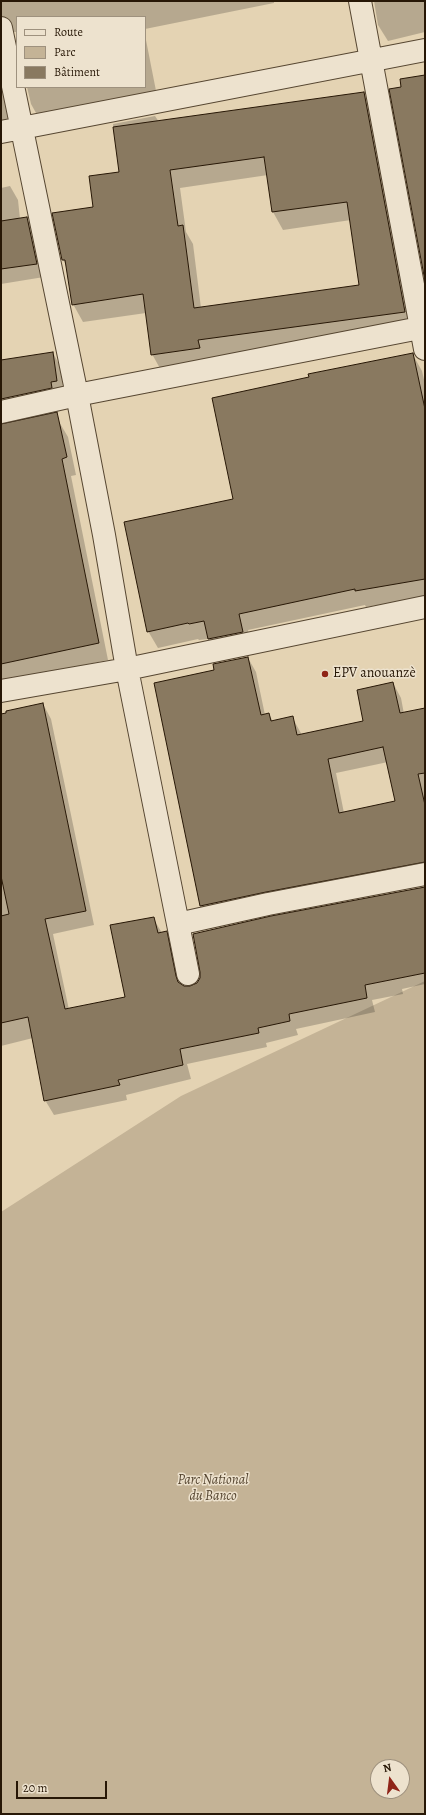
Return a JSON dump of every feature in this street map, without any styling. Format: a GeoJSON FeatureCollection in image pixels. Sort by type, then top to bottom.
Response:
{"type":"FeatureCollection","features":[{"type":"Feature","properties":{"kind":"street"},"geometry":{"type":"LineString","coordinates":[[360,1],[423,327],[425,349]]}},
{"type":"Feature","properties":{"kind":"street"},"geometry":{"type":"LineString","coordinates":[[1,28],[11,130],[77,395],[104,535],[127,669],[188,974]]}},
{"type":"Feature","properties":{"kind":"street"},"geometry":{"type":"LineString","coordinates":[[11,130],[425,50]]}},
{"type":"Feature","properties":{"kind":"street"},"geometry":{"type":"LineString","coordinates":[[1,412],[77,395],[423,327]]}},
{"type":"Feature","properties":{"kind":"street"},"geometry":{"type":"LineString","coordinates":[[1,691],[127,669],[425,607]]}},
{"type":"Feature","properties":{"kind":"street"},"geometry":{"type":"LineString","coordinates":[[178,924],[268,904],[425,874]]}},
{"type":"Feature","properties":{"kind":"green space","name":"Parc National du Banco"},"geometry":{"type":"Polygon","coordinates":[[[425,981],[425,1814],[1,1814],[1,1212],[181,1096],[425,981]]]}},
{"type":"Feature","properties":{"kind":"building"},"geometry":{"type":"Polygon","coordinates":[[[425,75],[425,281],[389,89],[401,87],[400,79],[425,75]]]}},
{"type":"Feature","properties":{"kind":"building"},"geometry":{"type":"Polygon","coordinates":[[[364,92],[405,312],[198,340],[200,348],[151,355],[143,294],[72,305],[65,260],[62,260],[52,213],[93,207],[89,176],[119,172],[113,127],[364,92]],[[264,157],[170,170],[178,226],[183,225],[194,308],[359,285],[347,202],[272,212],[264,157]]]}},
{"type":"Feature","properties":{"kind":"building"},"geometry":{"type":"Polygon","coordinates":[[[27,217],[37,264],[1,269],[1,221],[27,217]]]}},
{"type":"Feature","properties":{"kind":"building"},"geometry":{"type":"Polygon","coordinates":[[[53,352],[57,381],[51,382],[52,388],[1,399],[1,360],[53,352]]]}},
{"type":"Feature","properties":{"kind":"building"},"geometry":{"type":"Polygon","coordinates":[[[413,353],[425,409],[425,579],[355,591],[355,589],[239,614],[243,632],[208,639],[204,621],[147,632],[124,522],[233,499],[212,398],[309,377],[308,374],[413,353]]]}},
{"type":"Feature","properties":{"kind":"building"},"geometry":{"type":"Polygon","coordinates":[[[57,412],[67,457],[62,459],[99,643],[1,664],[1,424],[57,412]]]}},
{"type":"Feature","properties":{"kind":"building"},"geometry":{"type":"Polygon","coordinates":[[[248,657],[261,715],[269,713],[271,721],[293,716],[297,735],[363,721],[357,690],[393,682],[400,713],[425,708],[425,773],[418,774],[425,805],[425,862],[200,906],[154,683],[214,670],[213,664],[248,657]],[[383,747],[328,759],[339,813],[395,801],[383,747]]]}},
{"type":"Feature","properties":{"kind":"building"},"geometry":{"type":"Polygon","coordinates":[[[43,703],[86,911],[45,919],[65,1009],[125,997],[110,925],[154,917],[158,933],[167,931],[178,982],[184,986],[190,986],[197,983],[200,978],[193,934],[271,916],[425,887],[425,973],[365,985],[367,998],[289,1014],[290,1021],[258,1028],[259,1033],[180,1049],[183,1065],[118,1080],[120,1085],[44,1101],[28,1017],[1,1023],[1,916],[9,914],[1,876],[1,714],[6,713],[6,711],[43,703]]]}},
{"type":"Feature","properties":{"kind":"place","name":"EPV anouanzè"},"geometry":{"type":"Point","coordinates":[325,674]}}]}
